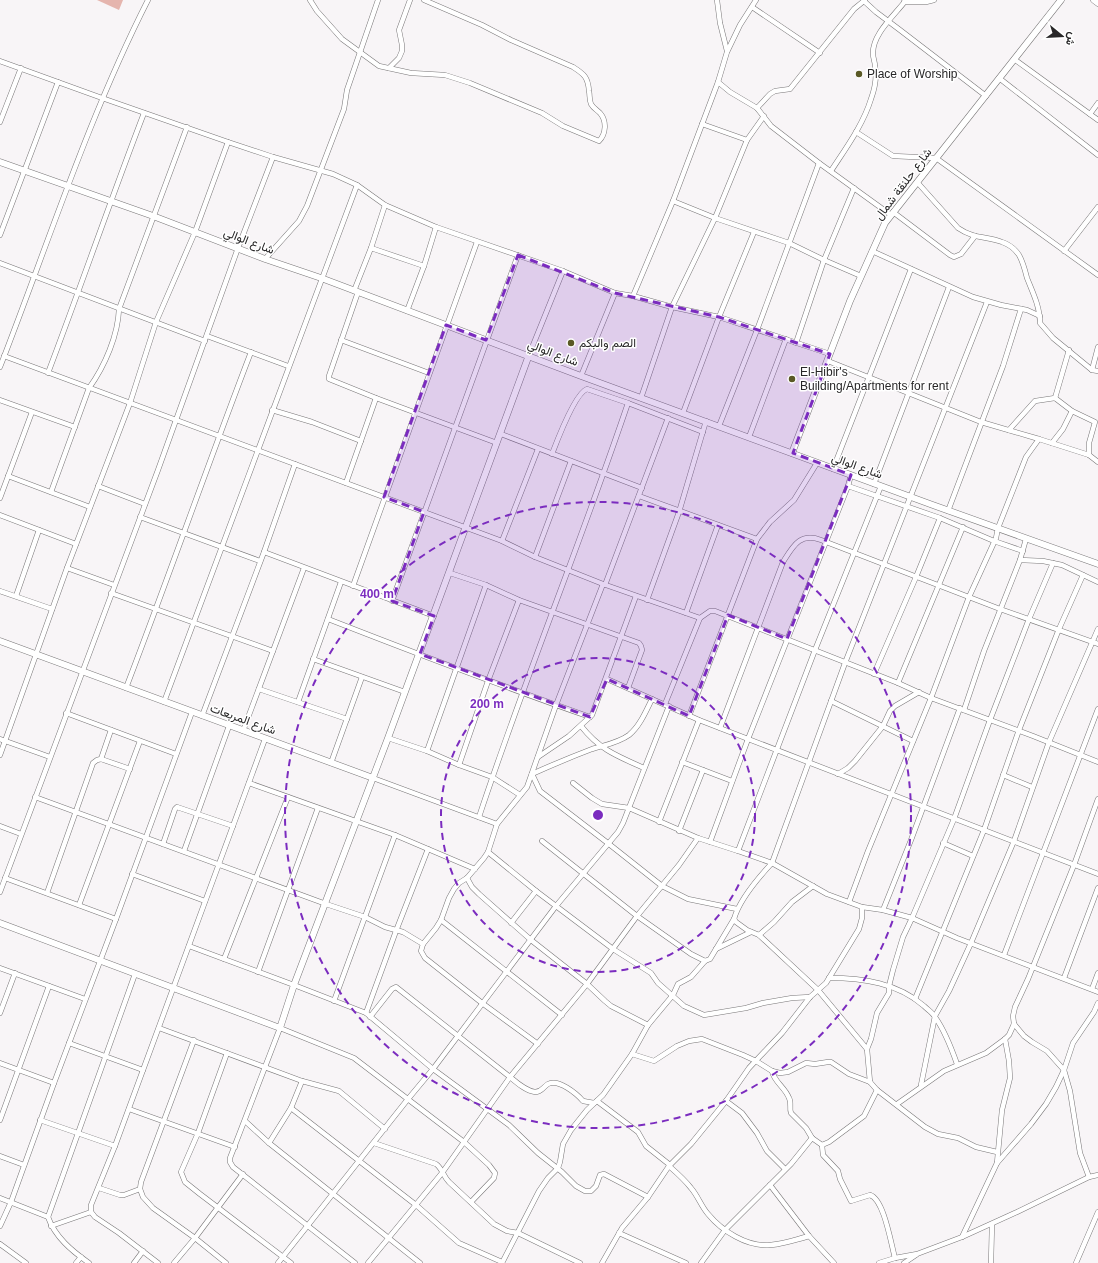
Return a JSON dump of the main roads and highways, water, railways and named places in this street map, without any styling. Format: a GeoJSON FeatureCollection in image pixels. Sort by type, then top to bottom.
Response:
{"type":"FeatureCollection","features":[{"type":"Feature","properties":{"kind":"place","name":"Place of Worship"},"geometry":{"type":"Point","coordinates":[859,74]}},
{"type":"Feature","properties":{"kind":"place","name":"الصم والبكم"},"geometry":{"type":"Point","coordinates":[571,343]}},
{"type":"Feature","properties":{"kind":"place","name":"El-Hibir's Building/Apartments for rent"},"geometry":{"type":"Point","coordinates":[792,379]}}]}
